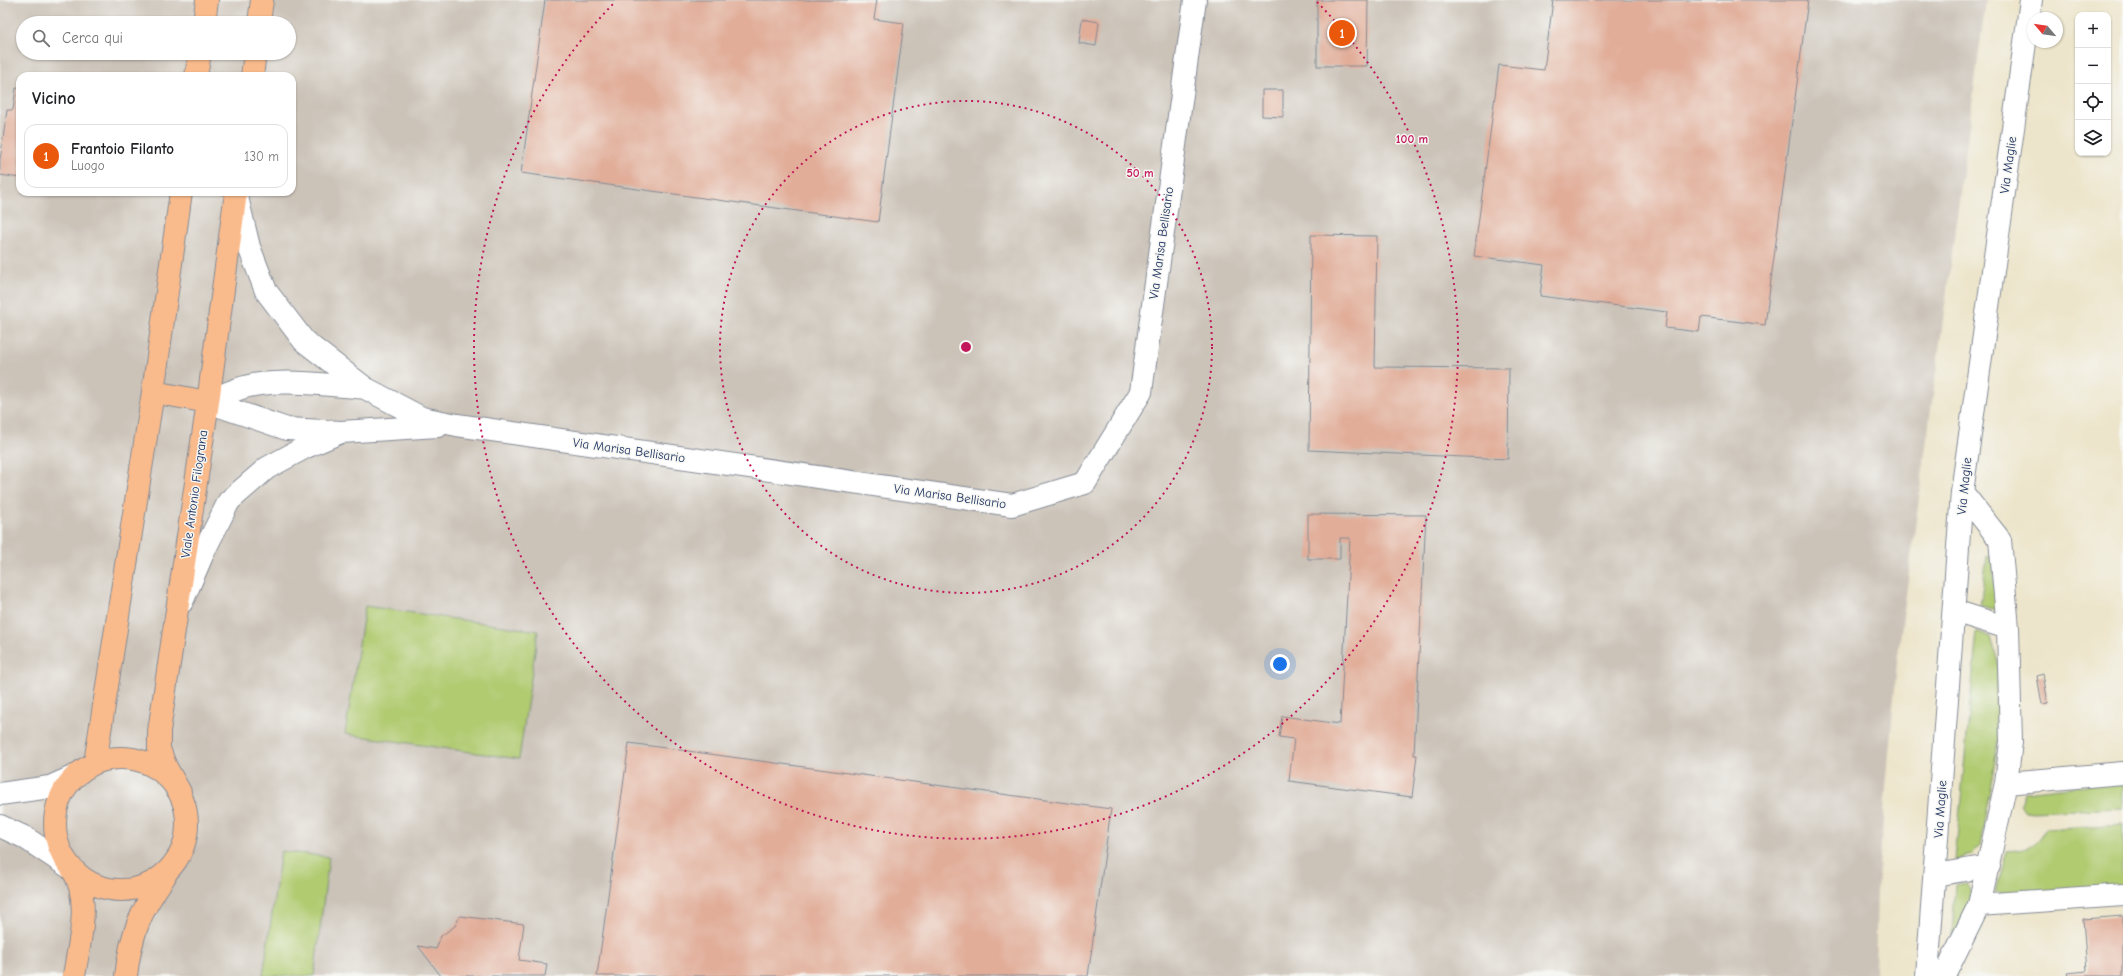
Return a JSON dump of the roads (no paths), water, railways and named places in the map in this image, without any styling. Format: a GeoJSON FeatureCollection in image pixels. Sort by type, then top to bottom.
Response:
{"type":"FeatureCollection","features":[{"type":"Feature","properties":{"kind":"main road"},"geometry":{"type":"LineString","coordinates":[[205,16],[207,0]]}},
{"type":"Feature","properties":{"kind":"main road"},"geometry":{"type":"LineString","coordinates":[[260,16],[262,0]]}},
{"type":"Feature","properties":{"kind":"main road"},"geometry":{"type":"LineString","coordinates":[[197,72],[199,60]]}},
{"type":"Feature","properties":{"kind":"main road"},"geometry":{"type":"LineString","coordinates":[[253,72],[254,60]]}},
{"type":"Feature","properties":{"kind":"main road"},"geometry":{"type":"LineString","coordinates":[[95,763],[153,392],[180,196]]}},
{"type":"Feature","properties":{"kind":"main road","name":"Viale Antonio Filograna"},"geometry":{"type":"LineString","coordinates":[[180,792],[166,767],[159,749],[159,731],[208,402],[235,196]]}},
{"type":"Feature","properties":{"kind":"main road"},"geometry":{"type":"LineString","coordinates":[[153,392],[208,402]]}},
{"type":"Feature","properties":{"kind":"main road"},"geometry":{"type":"LineString","coordinates":[[74,976],[82,901],[79,880],[60,852],[55,831],[56,810],[64,791],[77,775],[95,763],[114,758],[127,758],[152,765],[168,776],[180,792],[187,812],[188,833],[181,853],[153,892],[136,926],[130,944],[126,976]]}},
{"type":"Feature","properties":{"kind":"main road"},"geometry":{"type":"LineString","coordinates":[[72,869],[89,883],[109,890],[131,890],[152,884],[169,871]]}},
{"type":"Feature","properties":{"kind":"street","name":"Via Marisa Bellisario"},"geometry":{"type":"LineString","coordinates":[[237,196],[249,247],[266,291],[304,341],[365,388],[422,418],[458,425],[1012,505],[1085,483],[1141,392],[1195,0]]}},
{"type":"Feature","properties":{"kind":"street","name":"Via Maglie"},"geometry":{"type":"LineString","coordinates":[[1927,976],[1962,492],[2031,0]]}},
{"type":"Feature","properties":{"kind":"street","name":"Via Marisa Bellisario"},"geometry":{"type":"LineString","coordinates":[[208,402],[227,393],[260,384],[320,384],[365,388]]}},
{"type":"Feature","properties":{"kind":"street","name":"Via Marisa Bellisario"},"geometry":{"type":"LineString","coordinates":[[208,402],[287,429],[341,432],[458,425]]}},
{"type":"Feature","properties":{"kind":"street","name":"Via Marisa Bellisario"},"geometry":{"type":"LineString","coordinates":[[177,615],[204,551],[229,501],[268,468],[304,448],[341,432]]}},
{"type":"Feature","properties":{"kind":"street"},"geometry":{"type":"LineString","coordinates":[[1944,976],[1979,905],[1989,866],[2006,783],[2011,742],[2008,628],[2000,540],[1962,492]]}},
{"type":"Feature","properties":{"kind":"street"},"geometry":{"type":"LineString","coordinates":[[1954,611],[2008,628]]}},
{"type":"Feature","properties":{"kind":"street"},"geometry":{"type":"LineString","coordinates":[[2006,783],[2123,773]]}},
{"type":"Feature","properties":{"kind":"street"},"geometry":{"type":"LineString","coordinates":[[0,794],[50,787],[77,775]]}},
{"type":"Feature","properties":{"kind":"street"},"geometry":{"type":"LineString","coordinates":[[0,826],[24,837],[72,869]]}},
{"type":"Feature","properties":{"kind":"street"},"geometry":{"type":"LineString","coordinates":[[1935,875],[1989,866]]}},
{"type":"Feature","properties":{"kind":"street"},"geometry":{"type":"LineString","coordinates":[[1979,905],[2123,895]]}},
{"type":"Feature","properties":{"kind":"place","name":"Frantoio Filanto"},"geometry":{"type":"Point","coordinates":[1342,33]}}]}
